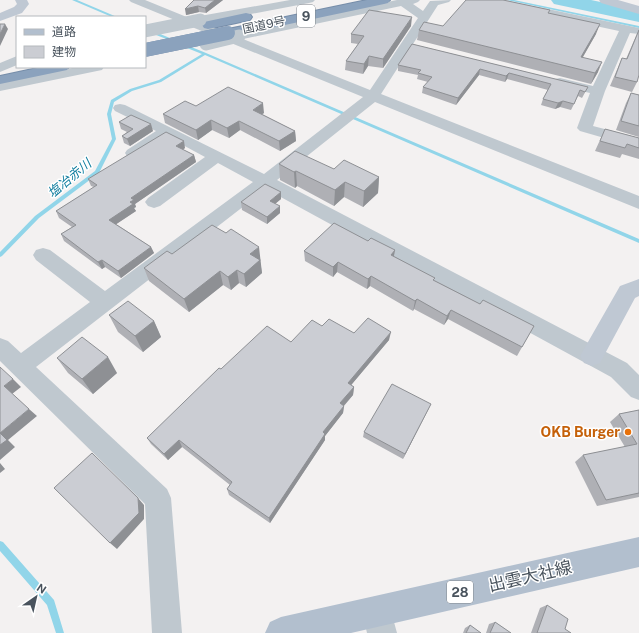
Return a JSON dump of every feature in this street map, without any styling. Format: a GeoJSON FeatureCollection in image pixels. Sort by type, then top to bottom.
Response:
{"type":"FeatureCollection","features":[{"type":"Feature","properties":{"kind":"highway","name":"国道9号"},"geometry":{"type":"LineString","coordinates":[[146,37],[204,23],[335,0]]}},
{"type":"Feature","properties":{"kind":"highway","name":"国道9号"},"geometry":{"type":"LineString","coordinates":[[148,54],[384,0]]}},
{"type":"Feature","properties":{"kind":"highway"},"geometry":{"type":"LineString","coordinates":[[0,68],[16,64]]}},
{"type":"Feature","properties":{"kind":"highway"},"geometry":{"type":"LineString","coordinates":[[0,80],[57,68]]}},
{"type":"Feature","properties":{"kind":"main road","name":"出雲大社線"},"geometry":{"type":"LineString","coordinates":[[281,633],[379,622],[639,552]]}},
{"type":"Feature","properties":{"kind":"street"},"geometry":{"type":"LineString","coordinates":[[0,17],[18,10],[22,4],[21,0]]}},
{"type":"Feature","properties":{"kind":"street"},"geometry":{"type":"LineString","coordinates":[[135,0],[639,203]]}},
{"type":"Feature","properties":{"kind":"street"},"geometry":{"type":"LineString","coordinates":[[257,0],[265,9]]}},
{"type":"Feature","properties":{"kind":"street"},"geometry":{"type":"LineString","coordinates":[[146,31],[204,23],[309,0]]}},
{"type":"Feature","properties":{"kind":"street"},"geometry":{"type":"LineString","coordinates":[[20,366],[265,181],[373,96],[434,3],[445,0]]}},
{"type":"Feature","properties":{"kind":"street"},"geometry":{"type":"LineString","coordinates":[[488,0],[632,30],[598,91],[585,128],[639,143]]}},
{"type":"Feature","properties":{"kind":"street"},"geometry":{"type":"LineString","coordinates":[[605,0],[639,10]]}},
{"type":"Feature","properties":{"kind":"street"},"geometry":{"type":"LineString","coordinates":[[233,35],[409,1],[425,17]]}},
{"type":"Feature","properties":{"kind":"street"},"geometry":{"type":"LineString","coordinates":[[407,44],[423,47]]}},
{"type":"Feature","properties":{"kind":"street"},"geometry":{"type":"LineString","coordinates":[[0,62],[16,59]]}},
{"type":"Feature","properties":{"kind":"street"},"geometry":{"type":"LineString","coordinates":[[0,68],[16,60]]}},
{"type":"Feature","properties":{"kind":"street"},"geometry":{"type":"LineString","coordinates":[[0,88],[86,68]]}},
{"type":"Feature","properties":{"kind":"street"},"geometry":{"type":"LineString","coordinates":[[545,78],[598,91]]}},
{"type":"Feature","properties":{"kind":"street"},"geometry":{"type":"LineString","coordinates":[[120,108],[265,181],[619,370],[639,390]]}},
{"type":"Feature","properties":{"kind":"street"},"geometry":{"type":"LineString","coordinates":[[129,155],[167,131]]}},
{"type":"Feature","properties":{"kind":"street"},"geometry":{"type":"LineString","coordinates":[[154,202],[216,157]]}},
{"type":"Feature","properties":{"kind":"street"},"geometry":{"type":"LineString","coordinates":[[43,255],[105,302]]}},
{"type":"Feature","properties":{"kind":"street"},"geometry":{"type":"LineString","coordinates":[[592,356],[627,292],[639,287]]}},
{"type":"Feature","properties":{"kind":"street"},"geometry":{"type":"LineString","coordinates":[[0,346],[158,498],[167,633]]}},
{"type":"Feature","properties":{"kind":"building"},"geometry":{"type":"Polygon","coordinates":[[[194,0],[215,0],[205,8],[198,6],[185,9],[194,0]]]}},
{"type":"Feature","properties":{"kind":"building"},"geometry":{"type":"Polygon","coordinates":[[[466,0],[503,0],[550,10],[548,13],[600,24],[581,57],[602,62],[595,73],[419,30],[424,22],[443,26],[466,0]]]}},
{"type":"Feature","properties":{"kind":"building"},"geometry":{"type":"Polygon","coordinates":[[[369,10],[412,17],[383,59],[369,56],[364,64],[346,61],[364,36],[351,34],[369,10]]]}},
{"type":"Feature","properties":{"kind":"building"},"geometry":{"type":"Polygon","coordinates":[[[0,24],[5,24],[0,34],[0,24]]]}},
{"type":"Feature","properties":{"kind":"building"},"geometry":{"type":"Polygon","coordinates":[[[639,30],[639,75],[637,82],[615,77],[622,58],[627,59],[639,30]]]}},
{"type":"Feature","properties":{"kind":"building"},"geometry":{"type":"Polygon","coordinates":[[[412,44],[588,87],[585,92],[580,90],[574,104],[563,101],[558,103],[543,99],[551,84],[509,73],[506,76],[480,69],[458,98],[423,87],[432,77],[418,73],[421,70],[398,65],[412,44]]]}},
{"type":"Feature","properties":{"kind":"building"},"geometry":{"type":"Polygon","coordinates":[[[228,87],[263,103],[253,110],[295,131],[279,141],[239,121],[227,128],[211,120],[196,130],[163,114],[185,101],[196,106],[228,87]]]}},
{"type":"Feature","properties":{"kind":"building"},"geometry":{"type":"Polygon","coordinates":[[[631,93],[639,95],[639,126],[621,121],[631,93]]]}},
{"type":"Feature","properties":{"kind":"building"},"geometry":{"type":"Polygon","coordinates":[[[131,115],[151,124],[127,139],[122,136],[133,129],[119,122],[131,115]]]}},
{"type":"Feature","properties":{"kind":"building"},"geometry":{"type":"Polygon","coordinates":[[[605,129],[639,138],[639,148],[627,144],[625,148],[600,141],[605,129]]]}},
{"type":"Feature","properties":{"kind":"building"},"geometry":{"type":"Polygon","coordinates":[[[166,132],[184,141],[176,146],[194,155],[131,198],[134,200],[130,202],[133,204],[109,220],[151,247],[118,271],[102,260],[98,262],[61,234],[76,225],[56,211],[97,185],[88,179],[166,132]]]}},
{"type":"Feature","properties":{"kind":"building"},"geometry":{"type":"Polygon","coordinates":[[[295,151],[334,169],[344,160],[379,177],[364,191],[345,182],[335,190],[279,164],[295,151]]]}},
{"type":"Feature","properties":{"kind":"building"},"geometry":{"type":"Polygon","coordinates":[[[265,184],[281,192],[270,201],[280,206],[267,217],[241,202],[265,184]]]}},
{"type":"Feature","properties":{"kind":"building"},"geometry":{"type":"Polygon","coordinates":[[[334,223],[368,241],[371,238],[395,250],[391,255],[435,278],[433,280],[480,304],[483,300],[534,326],[522,347],[451,310],[447,316],[417,299],[415,301],[371,276],[368,279],[338,262],[333,267],[304,251],[334,223]]]}},
{"type":"Feature","properties":{"kind":"building"},"geometry":{"type":"Polygon","coordinates":[[[212,225],[226,233],[231,229],[259,247],[250,254],[260,260],[244,274],[237,270],[228,277],[220,271],[184,299],[144,268],[167,251],[172,254],[212,225]]]}},
{"type":"Feature","properties":{"kind":"building"},"geometry":{"type":"Polygon","coordinates":[[[128,301],[154,321],[135,336],[109,315],[128,301]]]}},
{"type":"Feature","properties":{"kind":"building"},"geometry":{"type":"Polygon","coordinates":[[[368,318],[391,332],[348,383],[354,387],[340,403],[344,406],[323,432],[325,434],[269,518],[227,489],[232,482],[179,440],[164,454],[147,438],[219,368],[221,369],[267,326],[291,342],[312,320],[322,326],[329,319],[354,333],[368,318]]]}},
{"type":"Feature","properties":{"kind":"building"},"geometry":{"type":"Polygon","coordinates":[[[82,337],[108,357],[82,379],[57,358],[82,337]]]}},
{"type":"Feature","properties":{"kind":"building"},"geometry":{"type":"Polygon","coordinates":[[[0,367],[13,379],[4,386],[29,409],[0,433],[0,367]]]}},
{"type":"Feature","properties":{"kind":"building"},"geometry":{"type":"Polygon","coordinates":[[[392,384],[431,404],[405,454],[364,432],[392,384]]]}},
{"type":"Feature","properties":{"kind":"building"},"geometry":{"type":"Polygon","coordinates":[[[639,410],[639,493],[606,500],[583,455],[637,444],[619,414],[639,410]]]}},
{"type":"Feature","properties":{"kind":"building"},"geometry":{"type":"Polygon","coordinates":[[[0,433],[7,440],[0,445],[0,433]]]}},
{"type":"Feature","properties":{"kind":"building"},"geometry":{"type":"Polygon","coordinates":[[[92,453],[138,498],[139,513],[110,543],[54,488],[92,453]]]}},
{"type":"Feature","properties":{"kind":"building"},"geometry":{"type":"Polygon","coordinates":[[[547,605],[568,619],[565,629],[571,633],[537,633],[547,605]]]}},
{"type":"Feature","properties":{"kind":"building"},"geometry":{"type":"Polygon","coordinates":[[[495,622],[511,633],[490,633],[495,622]]]}},
{"type":"Feature","properties":{"kind":"building"},"geometry":{"type":"Polygon","coordinates":[[[470,625],[481,633],[466,633],[470,625]]]}},
{"type":"Feature","properties":{"kind":"waterway","name":"塩冶赤川"},"geometry":{"type":"LineString","coordinates":[[74,0],[113,16]]}},
{"type":"Feature","properties":{"kind":"waterway"},"geometry":{"type":"LineString","coordinates":[[509,0],[639,27]]}},
{"type":"Feature","properties":{"kind":"waterway"},"geometry":{"type":"LineString","coordinates":[[561,0],[639,16]]}},
{"type":"Feature","properties":{"kind":"waterway","name":"塩冶赤川"},"geometry":{"type":"LineString","coordinates":[[152,32],[175,41]]}},
{"type":"Feature","properties":{"kind":"waterway","name":"塩冶赤川"},"geometry":{"type":"LineString","coordinates":[[183,45],[205,54]]}},
{"type":"Feature","properties":{"kind":"waterway","name":"塩冶赤川"},"geometry":{"type":"LineString","coordinates":[[0,255],[37,217],[97,172],[114,139],[109,114],[112,101],[131,90],[160,81],[205,54]]}},
{"type":"Feature","properties":{"kind":"waterway"},"geometry":{"type":"LineString","coordinates":[[205,54],[639,241]]}},
{"type":"Feature","properties":{"kind":"waterway","name":"塩冶赤川"},"geometry":{"type":"LineString","coordinates":[[0,545],[51,603],[60,633]]}},
{"type":"Feature","properties":{"kind":"place","name":"OKB Burger"},"geometry":{"type":"Point","coordinates":[628,432]}}]}
